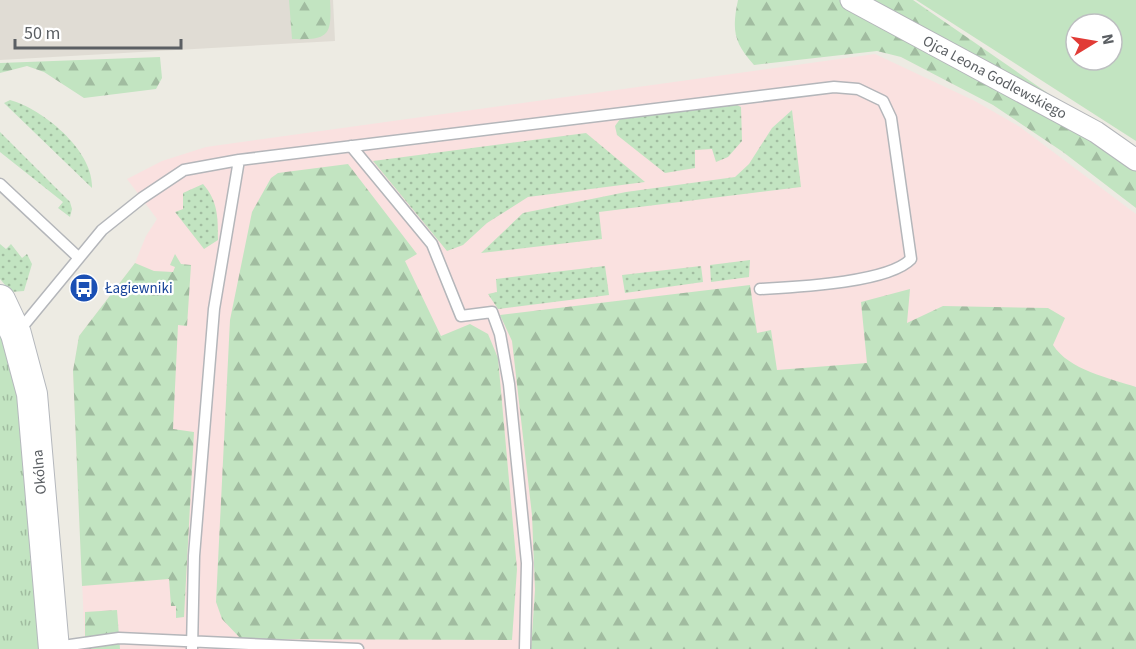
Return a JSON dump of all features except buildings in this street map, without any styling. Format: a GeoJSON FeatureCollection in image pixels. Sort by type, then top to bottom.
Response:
{"type":"FeatureCollection","features":[{"type":"Feature","properties":{"kind":"street","name":"Ojca Leona Godlewskiego"},"geometry":{"type":"LineString","coordinates":[[851,0],[1096,132],[1136,160]]}},
{"type":"Feature","properties":{"kind":"street","name":"Okólna"},"geometry":{"type":"LineString","coordinates":[[0,300],[16,334],[32,394],[54,648]]}},
{"type":"Feature","properties":{"kind":"lane"},"geometry":{"type":"LineString","coordinates":[[16,334],[102,230],[171,177],[201,165],[834,87],[858,89],[883,101],[891,118],[911,259],[905,266],[878,276],[760,289]]}},
{"type":"Feature","properties":{"kind":"lane"},"geometry":{"type":"LineString","coordinates":[[351,146],[432,244],[461,316],[492,312],[500,334],[509,384],[527,563],[525,649]]}},
{"type":"Feature","properties":{"kind":"lane"},"geometry":{"type":"LineString","coordinates":[[192,646],[194,556],[214,309],[239,160]]}},
{"type":"Feature","properties":{"kind":"lane"},"geometry":{"type":"LineString","coordinates":[[0,184],[78,257]]}},
{"type":"Feature","properties":{"kind":"lane"},"geometry":{"type":"LineString","coordinates":[[54,648],[119,638],[192,646],[358,649]]}},
{"type":"Feature","properties":{"kind":"shaded area"},"geometry":{"type":"Polygon","coordinates":[[[0,0],[333,0],[335,41],[0,60],[0,0]]]}},
{"type":"Feature","properties":{"kind":"shaded area"},"geometry":{"type":"Polygon","coordinates":[[[875,54],[975,101],[1020,127],[1136,214],[1136,649],[85,649],[73,372],[79,336],[135,263],[146,236],[157,219],[127,179],[162,161],[206,147],[875,54]]]}},
{"type":"Feature","properties":{"kind":"green space"},"geometry":{"type":"Polygon","coordinates":[[[289,0],[330,0],[330,21],[326,33],[321,37],[292,39],[289,0]]]}},
{"type":"Feature","properties":{"kind":"green space"},"geometry":{"type":"Polygon","coordinates":[[[738,0],[913,0],[1049,94],[1136,148],[1136,208],[1063,152],[993,105],[901,57],[877,51],[754,65],[742,49],[736,35],[735,19],[738,0]]]}},
{"type":"Feature","properties":{"kind":"green space"},"geometry":{"type":"Polygon","coordinates":[[[916,0],[1136,0],[1136,141],[916,0]]]}},
{"type":"Feature","properties":{"kind":"green space"},"geometry":{"type":"Polygon","coordinates":[[[160,57],[162,78],[156,89],[84,98],[44,72],[27,66],[0,73],[0,63],[160,57]]]}},
{"type":"Feature","properties":{"kind":"green space"},"geometry":{"type":"Polygon","coordinates":[[[10,100],[37,112],[76,146],[85,160],[92,188],[4,103],[10,100]]]}},
{"type":"Feature","properties":{"kind":"green space"},"geometry":{"type":"Polygon","coordinates":[[[737,105],[741,107],[742,141],[728,157],[716,162],[712,149],[695,150],[695,168],[665,173],[617,135],[615,126],[620,119],[737,105]]]}},
{"type":"Feature","properties":{"kind":"green space"},"geometry":{"type":"Polygon","coordinates":[[[792,110],[801,187],[599,212],[602,239],[481,253],[523,213],[626,192],[735,177],[749,164],[772,128],[792,110]]]}},
{"type":"Feature","properties":{"kind":"green space"},"geometry":{"type":"Polygon","coordinates":[[[0,132],[70,202],[72,209],[70,217],[58,208],[63,202],[0,152],[0,132]]]}},
{"type":"Feature","properties":{"kind":"green space"},"geometry":{"type":"Polygon","coordinates":[[[586,133],[645,182],[528,197],[487,223],[463,245],[447,251],[373,161],[586,133]]]}},
{"type":"Feature","properties":{"kind":"green space"},"geometry":{"type":"Polygon","coordinates":[[[348,164],[417,254],[405,261],[441,336],[470,324],[488,334],[498,358],[517,569],[512,640],[241,639],[222,619],[216,602],[230,320],[252,212],[271,178],[278,173],[348,164]]]}},
{"type":"Feature","properties":{"kind":"green space"},"geometry":{"type":"Polygon","coordinates":[[[203,184],[214,203],[218,232],[218,240],[204,249],[175,212],[183,209],[183,193],[203,184]]]}},
{"type":"Feature","properties":{"kind":"green space"},"geometry":{"type":"Polygon","coordinates":[[[0,244],[6,249],[11,244],[22,258],[27,254],[32,264],[24,291],[11,292],[0,279],[0,244]]]}},
{"type":"Feature","properties":{"kind":"green space"},"geometry":{"type":"Polygon","coordinates":[[[175,254],[181,264],[191,265],[187,326],[178,325],[173,429],[194,432],[184,617],[176,618],[176,606],[171,606],[169,579],[82,586],[73,371],[79,336],[135,263],[154,271],[173,272],[175,267],[170,265],[175,254]]]}},
{"type":"Feature","properties":{"kind":"green space"},"geometry":{"type":"Polygon","coordinates":[[[750,260],[749,277],[711,282],[710,265],[750,260]]]}},
{"type":"Feature","properties":{"kind":"green space"},"geometry":{"type":"Polygon","coordinates":[[[605,266],[609,295],[498,309],[488,294],[497,292],[496,279],[605,266]]]}},
{"type":"Feature","properties":{"kind":"green space"},"geometry":{"type":"Polygon","coordinates":[[[701,266],[703,282],[625,293],[622,275],[701,266]]]}},
{"type":"Feature","properties":{"kind":"green space"},"geometry":{"type":"Polygon","coordinates":[[[750,285],[757,333],[771,330],[777,370],[867,363],[861,302],[910,289],[907,323],[943,306],[1048,308],[1065,318],[1053,345],[1060,354],[1090,372],[1136,387],[1136,649],[531,649],[535,590],[532,515],[512,341],[500,315],[750,285]]]}},
{"type":"Feature","properties":{"kind":"green space"},"geometry":{"type":"Polygon","coordinates":[[[0,314],[15,376],[39,649],[0,649],[0,314]]]}},
{"type":"Feature","properties":{"kind":"green space"},"geometry":{"type":"Polygon","coordinates":[[[117,610],[120,649],[85,649],[85,612],[117,610]]]}},
{"type":"Feature","properties":{"kind":"place","name":"Łagiewniki"},"geometry":{"type":"Point","coordinates":[84,288]}}]}
